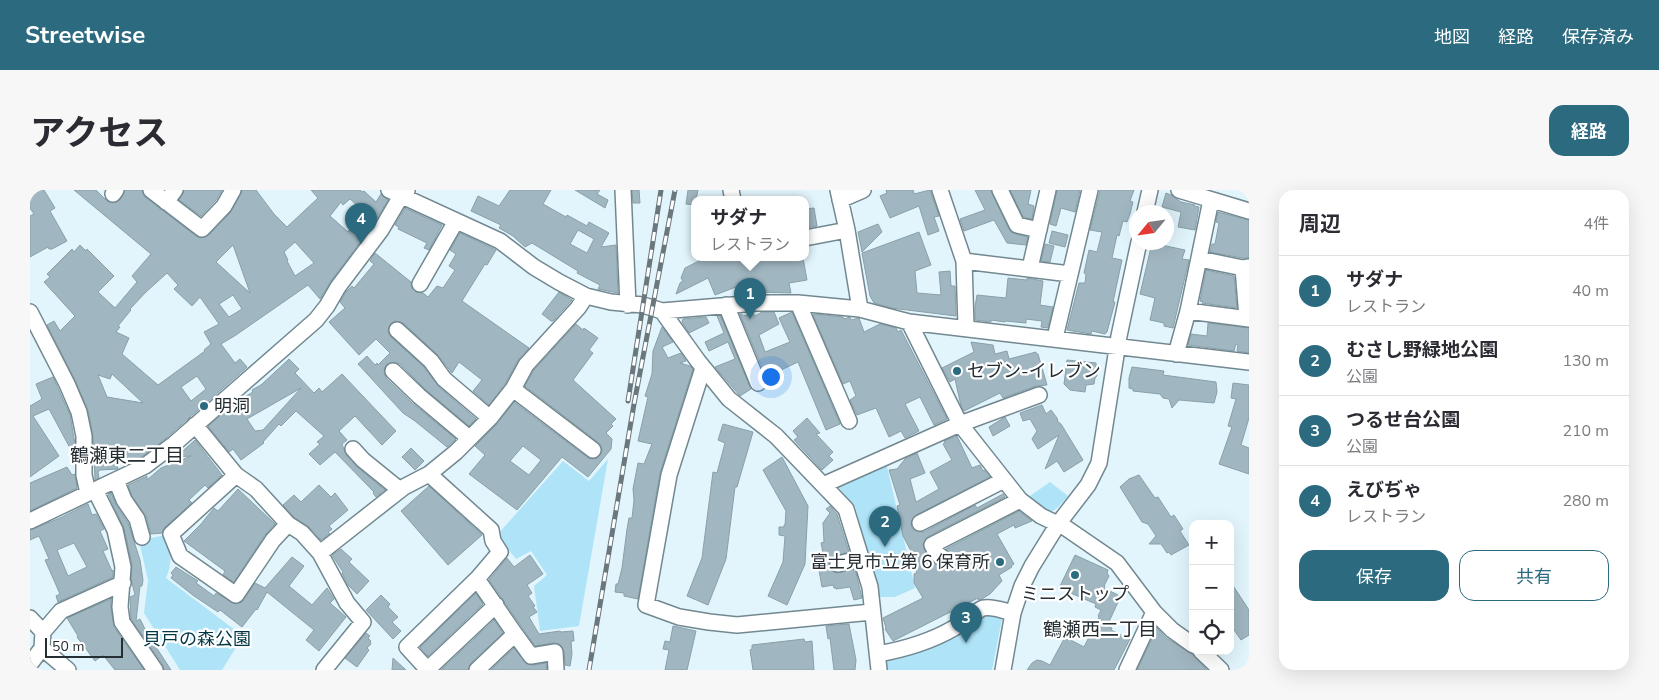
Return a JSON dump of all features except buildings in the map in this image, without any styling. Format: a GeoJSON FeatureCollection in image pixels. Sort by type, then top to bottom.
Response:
{"type":"FeatureCollection","features":[{"type":"Feature","properties":{"kind":"street"},"geometry":{"type":"LineString","coordinates":[[151,190],[202,230],[224,206],[233,190]]}},
{"type":"Feature","properties":{"kind":"street"},"geometry":{"type":"LineString","coordinates":[[166,202],[175,190]]}},
{"type":"Feature","properties":{"kind":"street"},"geometry":{"type":"LineString","coordinates":[[623,190],[628,304]]}},
{"type":"Feature","properties":{"kind":"street"},"geometry":{"type":"LineString","coordinates":[[860,309],[847,230],[839,195],[863,190]]}},
{"type":"Feature","properties":{"kind":"street"},"geometry":{"type":"LineString","coordinates":[[940,190],[964,260],[966,327]]}},
{"type":"Feature","properties":{"kind":"street"},"geometry":{"type":"LineString","coordinates":[[1000,190],[1017,225],[1039,230]]}},
{"type":"Feature","properties":{"kind":"street"},"geometry":{"type":"LineString","coordinates":[[1030,268],[1048,190]]}},
{"type":"Feature","properties":{"kind":"street"},"geometry":{"type":"LineString","coordinates":[[1055,338],[1090,190]]}},
{"type":"Feature","properties":{"kind":"street"},"geometry":{"type":"LineString","coordinates":[[1147,205],[1150,190]]}},
{"type":"Feature","properties":{"kind":"street"},"geometry":{"type":"LineString","coordinates":[[1179,190],[1249,211]]}},
{"type":"Feature","properties":{"kind":"street"},"geometry":{"type":"LineString","coordinates":[[30,521],[145,466],[174,444],[316,320],[381,230],[399,192],[500,241],[534,267],[586,296],[620,304],[643,305],[662,311],[726,304],[798,303],[860,309],[909,322],[966,327],[1249,362]]}},
{"type":"Feature","properties":{"kind":"street"},"geometry":{"type":"LineString","coordinates":[[1176,354],[1188,311],[1212,200]]}},
{"type":"Feature","properties":{"kind":"street"},"geometry":{"type":"LineString","coordinates":[[420,284],[456,221]]}},
{"type":"Feature","properties":{"kind":"street"},"geometry":{"type":"LineString","coordinates":[[809,237],[847,230]]}},
{"type":"Feature","properties":{"kind":"street"},"geometry":{"type":"LineString","coordinates":[[1003,670],[1013,613],[1022,586],[1058,524],[1088,485],[1099,463],[1117,346],[1137,250]]}},
{"type":"Feature","properties":{"kind":"street"},"geometry":{"type":"LineString","coordinates":[[1188,311],[1248,318],[1246,267],[1199,259]]}},
{"type":"Feature","properties":{"kind":"street"},"geometry":{"type":"LineString","coordinates":[[964,260],[1070,274]]}},
{"type":"Feature","properties":{"kind":"street"},"geometry":{"type":"LineString","coordinates":[[320,553],[400,490],[429,474],[456,452],[490,418],[513,389],[526,366],[578,308],[586,296]]}},
{"type":"Feature","properties":{"kind":"street"},"geometry":{"type":"LineString","coordinates":[[798,303],[849,421]]}},
{"type":"Feature","properties":{"kind":"street"},"geometry":{"type":"LineString","coordinates":[[726,304],[758,383]]}},
{"type":"Feature","properties":{"kind":"street"},"geometry":{"type":"LineString","coordinates":[[662,311],[729,399],[776,436],[846,509],[870,587],[879,670]]}},
{"type":"Feature","properties":{"kind":"street"},"geometry":{"type":"LineString","coordinates":[[30,312],[67,384],[79,412],[84,436],[84,475],[91,491],[115,530],[123,567],[120,607],[122,622],[155,670]]}},
{"type":"Feature","properties":{"kind":"street"},"geometry":{"type":"LineString","coordinates":[[909,322],[960,424],[1020,500],[1041,516],[1066,528],[1117,563],[1154,612],[1172,630],[1189,642]]}},
{"type":"Feature","properties":{"kind":"street"},"geometry":{"type":"LineString","coordinates":[[397,330],[431,361],[444,379],[490,418]]}},
{"type":"Feature","properties":{"kind":"street"},"geometry":{"type":"LineString","coordinates":[[704,368],[669,475],[646,605],[680,617],[737,625],[872,612]]}},
{"type":"Feature","properties":{"kind":"street"},"geometry":{"type":"LineString","coordinates":[[393,371],[419,396],[469,438]]}},
{"type":"Feature","properties":{"kind":"street"},"geometry":{"type":"LineString","coordinates":[[513,389],[594,450]]}},
{"type":"Feature","properties":{"kind":"street"},"geometry":{"type":"LineString","coordinates":[[823,485],[960,424],[1039,395]]}},
{"type":"Feature","properties":{"kind":"street"},"geometry":{"type":"LineString","coordinates":[[195,425],[236,475],[256,490],[288,524],[302,533],[320,553],[347,603],[362,622],[324,670]]}},
{"type":"Feature","properties":{"kind":"street"},"geometry":{"type":"LineString","coordinates":[[353,449],[363,460],[400,490]]}},
{"type":"Feature","properties":{"kind":"street"},"geometry":{"type":"LineString","coordinates":[[429,474],[491,530],[493,541],[500,552],[477,579],[407,647],[428,670],[496,605]]}},
{"type":"Feature","properties":{"kind":"street"},"geometry":{"type":"LineString","coordinates":[[236,475],[171,534],[180,556],[236,595],[273,540],[288,524]]}},
{"type":"Feature","properties":{"kind":"street"},"geometry":{"type":"LineString","coordinates":[[116,480],[124,500],[138,519],[142,537]]}},
{"type":"Feature","properties":{"kind":"street"},"geometry":{"type":"LineString","coordinates":[[920,523],[1004,480]]}},
{"type":"Feature","properties":{"kind":"street"},"geometry":{"type":"LineString","coordinates":[[935,557],[932,545],[1020,500]]}},
{"type":"Feature","properties":{"kind":"street"},"geometry":{"type":"LineString","coordinates":[[838,564],[862,558]]}},
{"type":"Feature","properties":{"kind":"street"},"geometry":{"type":"LineString","coordinates":[[477,579],[531,656],[556,652],[556,670]]}},
{"type":"Feature","properties":{"kind":"street"},"geometry":{"type":"LineString","coordinates":[[30,664],[42,648],[43,632],[61,611],[123,584]]}},
{"type":"Feature","properties":{"kind":"street"},"geometry":{"type":"LineString","coordinates":[[878,654],[906,649],[930,641],[970,618],[980,609],[989,607],[1013,613]]}},
{"type":"Feature","properties":{"kind":"street"},"geometry":{"type":"LineString","coordinates":[[1127,670],[1154,612]]}},
{"type":"Feature","properties":{"kind":"street"},"geometry":{"type":"LineString","coordinates":[[30,618],[43,632]]}},
{"type":"Feature","properties":{"kind":"street"},"geometry":{"type":"LineString","coordinates":[[477,670],[515,634]]}},
{"type":"Feature","properties":{"kind":"street"},"geometry":{"type":"LineString","coordinates":[[42,648],[68,670]]}},
{"type":"Feature","properties":{"kind":"street"},"geometry":{"type":"LineString","coordinates":[[1205,655],[1221,670]]}},
{"type":"Feature","properties":{"kind":"green space"},"geometry":{"type":"Polygon","coordinates":[[[608,459],[579,626],[540,631],[534,586],[547,575],[531,551],[516,559],[497,535],[563,461],[589,481],[608,459]]]}},
{"type":"Feature","properties":{"kind":"green space"},"geometry":{"type":"Polygon","coordinates":[[[886,462],[915,588],[895,597],[878,597],[855,506],[837,486],[886,462]]]}},
{"type":"Feature","properties":{"kind":"green space"},"geometry":{"type":"Polygon","coordinates":[[[1050,482],[1068,496],[1057,508],[1049,512],[1027,498],[1050,482]]]}},
{"type":"Feature","properties":{"kind":"green space","name":"貝戸の森公園"},"geometry":{"type":"Polygon","coordinates":[[[165,535],[170,556],[170,567],[166,578],[243,636],[222,670],[180,670],[144,613],[148,580],[139,541],[165,535]]]}},
{"type":"Feature","properties":{"kind":"green space"},"geometry":{"type":"Polygon","coordinates":[[[982,613],[999,614],[1002,619],[992,670],[885,670],[884,660],[982,613]]]}},
{"type":"Feature","properties":{"kind":"railway"},"geometry":{"type":"LineString","coordinates":[[628,401],[661,190]]}},
{"type":"Feature","properties":{"kind":"railway"},"geometry":{"type":"LineString","coordinates":[[589,670],[634,404],[675,190]]}},
{"type":"Feature","properties":{"kind":"place","name":"えびぢゃ"},"geometry":{"type":"Point","coordinates":[361,244]}},
{"type":"Feature","properties":{"kind":"place","name":"サダナ"},"geometry":{"type":"Point","coordinates":[750,319]}},
{"type":"Feature","properties":{"kind":"place","name":"セブン-イレブン"},"geometry":{"type":"Point","coordinates":[957,371]}},
{"type":"Feature","properties":{"kind":"place","name":"明洞"},"geometry":{"type":"Point","coordinates":[204,406]}},
{"type":"Feature","properties":{"kind":"place","name":"むさし野緑地公園"},"geometry":{"type":"Point","coordinates":[885,547]}},
{"type":"Feature","properties":{"kind":"place","name":"富士見市立第６保育所"},"geometry":{"type":"Point","coordinates":[1000,562]}},
{"type":"Feature","properties":{"kind":"place","name":"ミニストップ"},"geometry":{"type":"Point","coordinates":[1075,575]}},
{"type":"Feature","properties":{"kind":"place","name":"つるせ台公園"},"geometry":{"type":"Point","coordinates":[966,643]}},
{"type":"Feature","properties":{"kind":"district","name":"鶴瀬東二丁目"},"geometry":{"type":"Point","coordinates":[127,455]}},
{"type":"Feature","properties":{"kind":"district","name":"鶴瀬西二丁目"},"geometry":{"type":"Point","coordinates":[1100,629]}}]}
